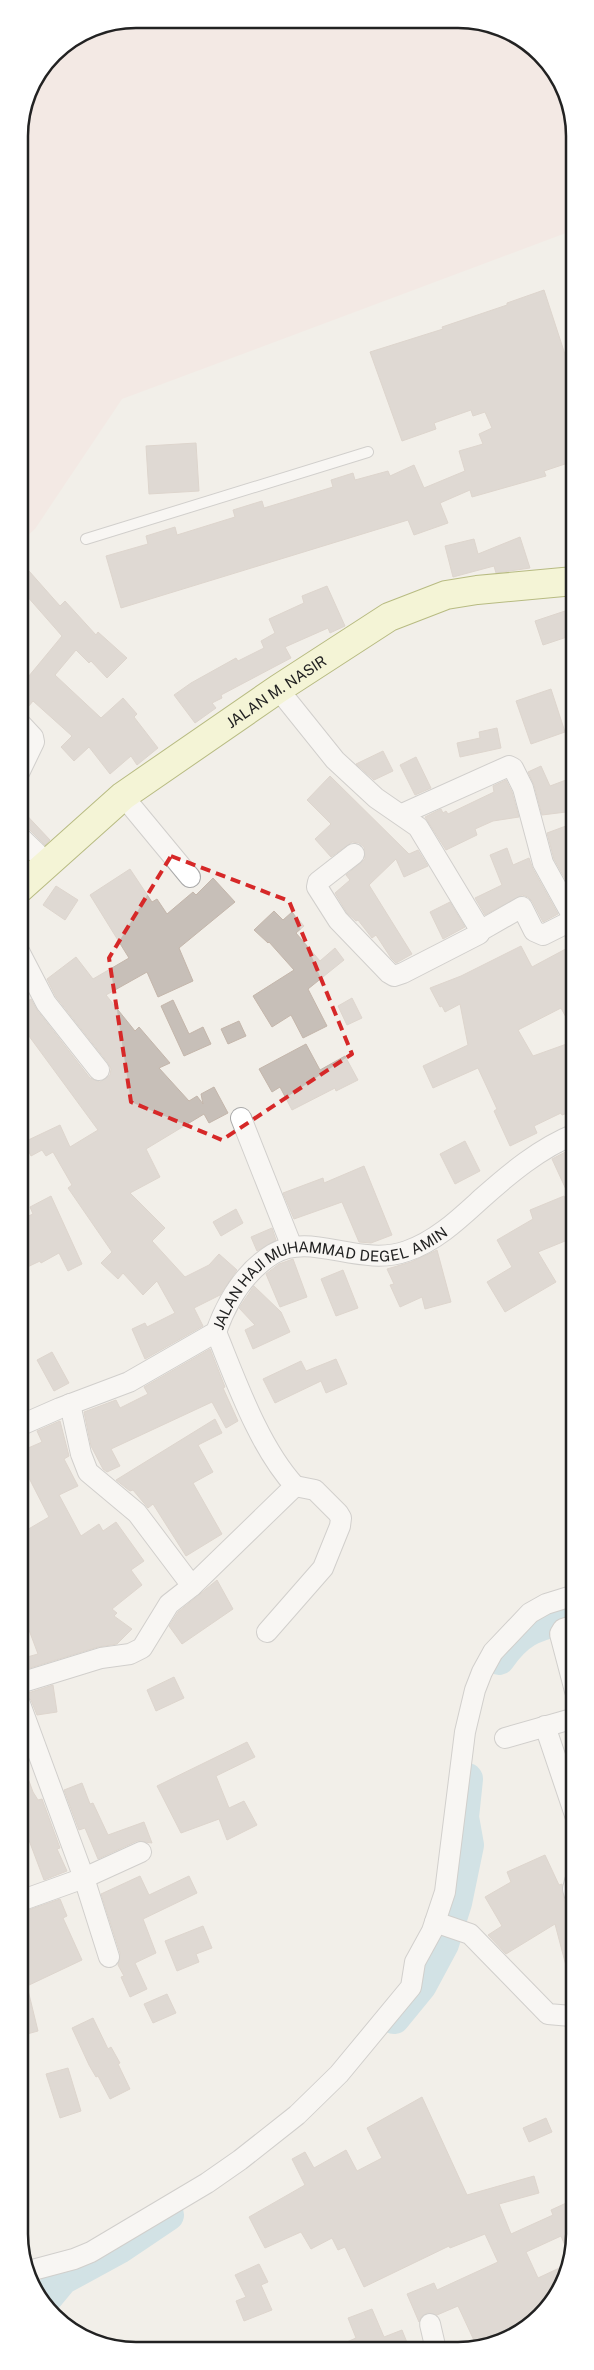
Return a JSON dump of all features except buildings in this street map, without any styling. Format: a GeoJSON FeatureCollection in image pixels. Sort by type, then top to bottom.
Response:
{"type":"FeatureCollection","features":[{"type":"Feature","properties":{"kind":"street","name":"JALAN M. NASIR"},"geometry":{"type":"LineString","coordinates":[[28,881],[123,796],[368,629],[419,604],[446,596],[477,590],[566,582]]}},
{"type":"Feature","properties":{"kind":"street"},"geometry":{"type":"LineString","coordinates":[[278,689],[334,760],[376,798],[402,814],[418,827],[480,931]]}},
{"type":"Feature","properties":{"kind":"street"},"geometry":{"type":"LineString","coordinates":[[28,732],[33,737],[34,742],[28,754]]}},
{"type":"Feature","properties":{"kind":"street"},"geometry":{"type":"LineString","coordinates":[[402,814],[509,766],[513,768],[524,788],[543,863],[566,905]]}},
{"type":"Feature","properties":{"kind":"street"},"geometry":{"type":"LineString","coordinates":[[123,796],[190,877]]}},
{"type":"Feature","properties":{"kind":"street"},"geometry":{"type":"LineString","coordinates":[[28,845],[47,863]]}},
{"type":"Feature","properties":{"kind":"street"},"geometry":{"type":"LineString","coordinates":[[354,854],[318,882],[317,887],[338,920],[391,974],[397,976],[474,938],[480,931],[522,908],[534,931],[543,935],[566,923]]}},
{"type":"Feature","properties":{"kind":"street"},"geometry":{"type":"LineString","coordinates":[[28,968],[46,1003],[98,1070]]}},
{"type":"Feature","properties":{"kind":"street"},"geometry":{"type":"LineString","coordinates":[[241,1118],[292,1247]]}},
{"type":"Feature","properties":{"kind":"street","name":"JALAN HAJI MUHAMMAD DEGEL AMIN"},"geometry":{"type":"LineString","coordinates":[[28,1421],[129,1382],[216,1332],[225,1307],[250,1274],[272,1255],[292,1247],[306,1246],[360,1256],[380,1257],[408,1251],[447,1230],[485,1195],[541,1151],[566,1138]]}},
{"type":"Feature","properties":{"kind":"street"},"geometry":{"type":"LineString","coordinates":[[216,1332],[243,1398],[260,1433],[283,1472],[295,1486],[312,1488],[319,1492],[339,1514],[340,1526],[323,1568],[267,1632]]}},
{"type":"Feature","properties":{"kind":"street"},"geometry":{"type":"LineString","coordinates":[[70,1404],[81,1454],[88,1472],[137,1513],[192,1586]]}},
{"type":"Feature","properties":{"kind":"street"},"geometry":{"type":"LineString","coordinates":[[28,1681],[101,1658],[134,1652],[144,1646],[169,1604],[192,1586],[295,1486]]}},
{"type":"Feature","properties":{"kind":"street"},"geometry":{"type":"LineString","coordinates":[[33,2270],[74,2259],[91,2252],[207,2183],[240,2160],[297,2116],[339,2074],[411,1987],[414,1962],[435,1922],[445,1892],[466,1732],[475,1690],[482,1672],[493,1652],[506,1636],[530,1613],[546,1604],[566,1598]]}},
{"type":"Feature","properties":{"kind":"street"},"geometry":{"type":"LineString","coordinates":[[566,1628],[560,1634],[566,1657]]}},
{"type":"Feature","properties":{"kind":"street"},"geometry":{"type":"LineString","coordinates":[[504,1738],[566,1720]]}},
{"type":"Feature","properties":{"kind":"street"},"geometry":{"type":"LineString","coordinates":[[28,1726],[84,1878],[109,1957]]}},
{"type":"Feature","properties":{"kind":"street"},"geometry":{"type":"LineString","coordinates":[[545,1726],[566,1788]]}},
{"type":"Feature","properties":{"kind":"street"},"geometry":{"type":"LineString","coordinates":[[28,1898],[84,1878],[141,1852]]}},
{"type":"Feature","properties":{"kind":"street"},"geometry":{"type":"LineString","coordinates":[[435,1922],[470,1934],[548,2014],[566,2016]]}},
{"type":"Feature","properties":{"kind":"street"},"geometry":{"type":"LineString","coordinates":[[430,2324],[434,2342]]}},
{"type":"Feature","properties":{"kind":"lane"},"geometry":{"type":"LineString","coordinates":[[86,538],[368,452]]}},
{"type":"Feature","properties":{"kind":"highlighted area"},"geometry":{"type":"Polygon","coordinates":[[[171,856],[289,901],[352,1054],[222,1140],[131,1102],[109,958],[171,856]]]}},
{"type":"Feature","properties":{"kind":"shaded area"},"geometry":{"type":"Polygon","coordinates":[[[121,28],[466,28],[493,33],[519,46],[535,59],[548,75],[555,88],[561,101],[566,121],[566,233],[122,399],[35,529],[28,535],[28,121],[33,101],[39,88],[46,75],[64,54],[81,42],[101,33],[121,28]]]}},
{"type":"Feature","properties":{"kind":"waterway"},"geometry":{"type":"LineString","coordinates":[[499,1659],[516,1639],[532,1628],[566,1618]]}},
{"type":"Feature","properties":{"kind":"waterway"},"geometry":{"type":"LineString","coordinates":[[394,2018],[421,1985],[443,1944],[456,1903],[468,1845],[463,1817],[467,1779]]}},
{"type":"Feature","properties":{"kind":"waterway"},"geometry":{"type":"LineString","coordinates":[[47,2297],[62,2279],[119,2248],[168,2215]]}}]}
